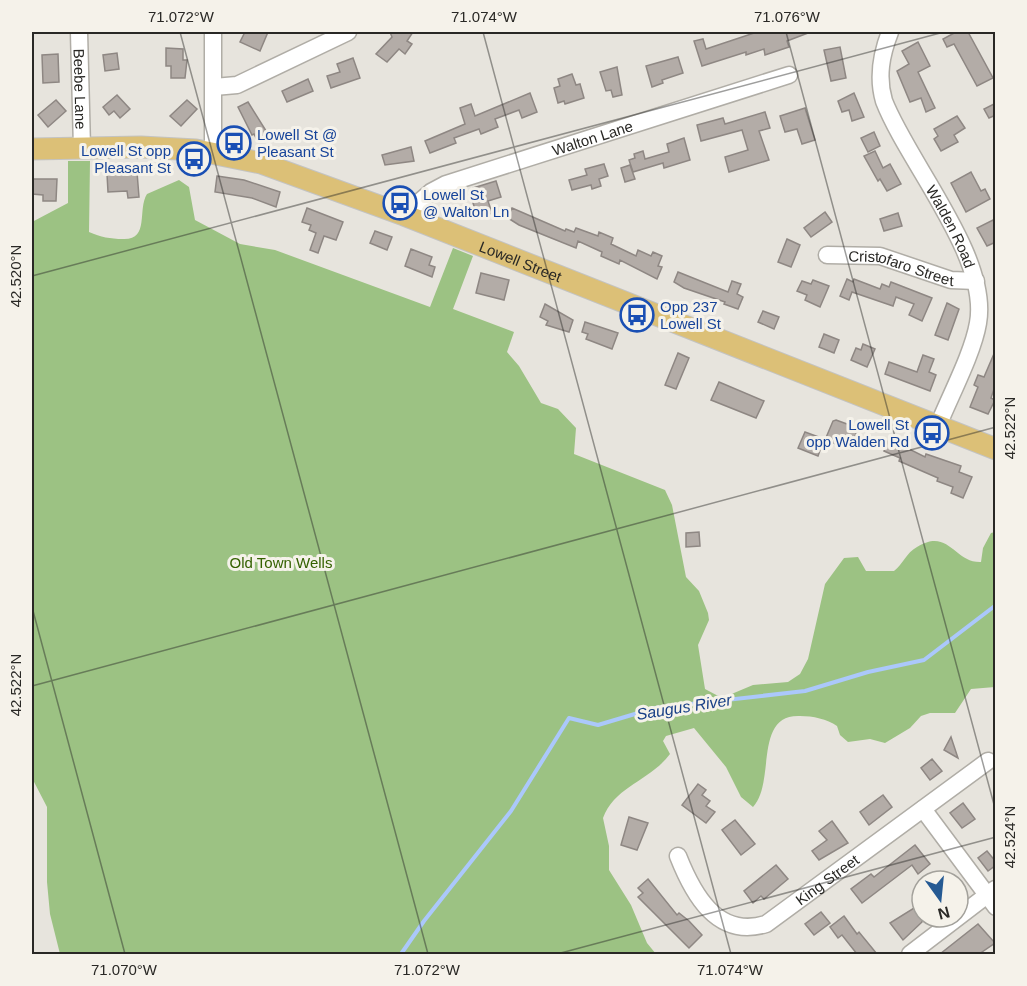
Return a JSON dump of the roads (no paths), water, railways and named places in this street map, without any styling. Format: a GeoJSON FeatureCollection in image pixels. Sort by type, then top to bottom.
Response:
{"type":"FeatureCollection","features":[{"type":"Feature","properties":{"kind":"main road","name":"Lowell Street"},"geometry":{"type":"LineString","coordinates":[[32,149],[141,147],[213,151],[299,175],[996,449]]}},
{"type":"Feature","properties":{"kind":"street","name":"Beebe Lane"},"geometry":{"type":"LineString","coordinates":[[79,32],[82,148]]}},
{"type":"Feature","properties":{"kind":"street"},"geometry":{"type":"LineString","coordinates":[[213,32],[213,151]]}},
{"type":"Feature","properties":{"kind":"street"},"geometry":{"type":"LineString","coordinates":[[214,87],[237,85],[348,32]]}},
{"type":"Feature","properties":{"kind":"street","name":"Walden Road"},"geometry":{"type":"LineString","coordinates":[[890,32],[881,61],[880,80],[884,101],[967,257],[976,281],[980,308],[976,331],[938,426]]}},
{"type":"Feature","properties":{"kind":"street","name":"Walton Lane"},"geometry":{"type":"LineString","coordinates":[[404,215],[431,192],[446,184],[789,75]]}},
{"type":"Feature","properties":{"kind":"street","name":"Cristofaro Street"},"geometry":{"type":"LineString","coordinates":[[827,255],[880,256],[951,280],[976,281]]}},
{"type":"Feature","properties":{"kind":"street","name":"King Street"},"geometry":{"type":"LineString","coordinates":[[678,856],[692,890],[711,912],[729,924],[753,928],[777,918],[988,761]]}},
{"type":"Feature","properties":{"kind":"street"},"geometry":{"type":"LineString","coordinates":[[910,954],[992,897],[923,809]]}},
{"type":"Feature","properties":{"kind":"waterway","name":"Saugus River"},"geometry":{"type":"LineString","coordinates":[[401,954],[424,921],[511,811],[569,718],[598,725],[655,708],[805,691],[868,672],[924,660],[996,605]]}},
{"type":"Feature","properties":{"kind":"place","name":"Lowell St @ Pleasant St"},"geometry":{"type":"Point","coordinates":[234,143]}},
{"type":"Feature","properties":{"kind":"place","name":"Lowell St opp Pleasant St"},"geometry":{"type":"Point","coordinates":[194,159]}},
{"type":"Feature","properties":{"kind":"place","name":"Lowell St @ Walton Ln"},"geometry":{"type":"Point","coordinates":[400,203]}},
{"type":"Feature","properties":{"kind":"place","name":"Opp 237 Lowell St"},"geometry":{"type":"Point","coordinates":[637,315]}},
{"type":"Feature","properties":{"kind":"place","name":"Lowell St opp Walden Rd"},"geometry":{"type":"Point","coordinates":[932,433]}},
{"type":"Feature","properties":{"kind":"park label","name":"Old Town Wells"},"geometry":{"type":"Point","coordinates":[281,562]}}]}
